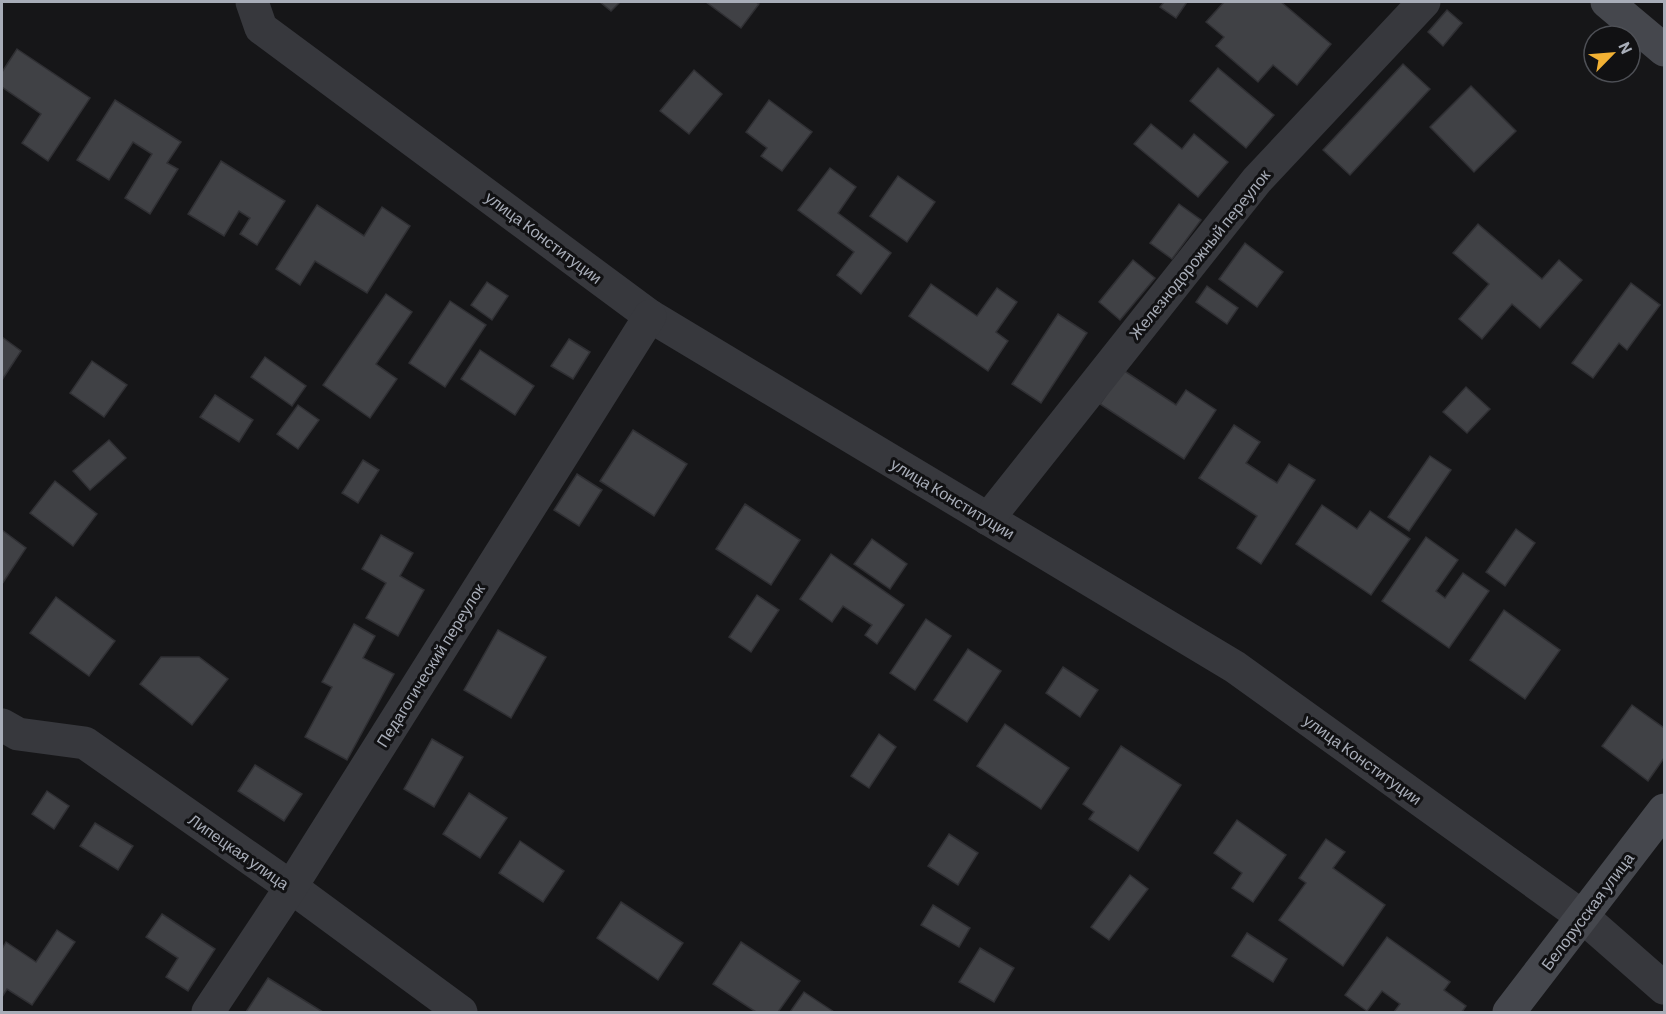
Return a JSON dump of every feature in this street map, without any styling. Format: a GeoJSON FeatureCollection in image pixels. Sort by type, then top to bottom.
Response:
{"type":"FeatureCollection","features":[{"type":"Feature","properties":{"kind":"street","name":"улица Конституции"},"geometry":{"type":"LineString","coordinates":[[252,2],[261,28],[650,316],[1235,667],[1583,916],[1665,988]]}},
{"type":"Feature","properties":{"kind":"street","name":"Железнодорожный переулок"},"geometry":{"type":"LineString","coordinates":[[988,519],[1257,180],[1424,2]]}},
{"type":"Feature","properties":{"kind":"street"},"geometry":{"type":"LineString","coordinates":[[1607,2],[1665,50]]}},
{"type":"Feature","properties":{"kind":"street","name":"Педагогический переулок"},"geometry":{"type":"LineString","coordinates":[[208,1012],[291,887],[650,316]]}},
{"type":"Feature","properties":{"kind":"street","name":"Липецкая улица"},"geometry":{"type":"LineString","coordinates":[[2,725],[18,734],[84,742],[291,887],[461,1012]]}},
{"type":"Feature","properties":{"kind":"street","name":"Белорусская улица"},"geometry":{"type":"LineString","coordinates":[[1509,1012],[1665,810]]}},
{"type":"Feature","properties":{"kind":"building"},"geometry":{"type":"Polygon","coordinates":[[[600,2],[620,2],[611,11],[600,2]]]}},
{"type":"Feature","properties":{"kind":"building"},"geometry":{"type":"Polygon","coordinates":[[[706,2],[756,2],[759,4],[741,28],[706,2]]]}},
{"type":"Feature","properties":{"kind":"building"},"geometry":{"type":"Polygon","coordinates":[[[1164,2],[1187,2],[1176,18],[1160,7],[1164,2]]]}},
{"type":"Feature","properties":{"kind":"building"},"geometry":{"type":"Polygon","coordinates":[[[1224,2],[1281,2],[1331,44],[1297,85],[1273,65],[1258,82],[1216,46],[1224,37],[1206,22],[1224,2]]]}},
{"type":"Feature","properties":{"kind":"building"},"geometry":{"type":"Polygon","coordinates":[[[1447,10],[1462,23],[1443,46],[1428,32],[1447,10]]]}},
{"type":"Feature","properties":{"kind":"building"},"geometry":{"type":"Polygon","coordinates":[[[17,49],[90,98],[48,161],[22,143],[41,114],[2,87],[2,72],[17,49]]]}},
{"type":"Feature","properties":{"kind":"building"},"geometry":{"type":"Polygon","coordinates":[[[1403,64],[1430,89],[1350,175],[1323,150],[1403,64]]]}},
{"type":"Feature","properties":{"kind":"building"},"geometry":{"type":"Polygon","coordinates":[[[1218,68],[1274,115],[1246,148],[1190,101],[1218,68]]]}},
{"type":"Feature","properties":{"kind":"building"},"geometry":{"type":"Polygon","coordinates":[[[694,70],[722,94],[689,134],[660,111],[694,70]]]}},
{"type":"Feature","properties":{"kind":"building"},"geometry":{"type":"Polygon","coordinates":[[[1471,86],[1516,131],[1474,172],[1430,127],[1471,86]]]}},
{"type":"Feature","properties":{"kind":"building"},"geometry":{"type":"Polygon","coordinates":[[[115,100],[181,142],[167,163],[178,169],[150,214],[125,198],[152,154],[133,142],[109,180],[77,160],[115,100]]]}},
{"type":"Feature","properties":{"kind":"building"},"geometry":{"type":"Polygon","coordinates":[[[769,100],[812,132],[782,171],[761,156],[767,148],[746,132],[769,100]]]}},
{"type":"Feature","properties":{"kind":"building"},"geometry":{"type":"Polygon","coordinates":[[[1151,124],[1182,149],[1194,134],[1228,162],[1198,197],[1134,144],[1151,124]]]}},
{"type":"Feature","properties":{"kind":"building"},"geometry":{"type":"Polygon","coordinates":[[[221,161],[285,201],[257,245],[240,234],[250,218],[239,211],[224,236],[188,214],[221,161]]]}},
{"type":"Feature","properties":{"kind":"building"},"geometry":{"type":"Polygon","coordinates":[[[830,168],[856,187],[838,213],[891,253],[861,294],[837,275],[854,252],[798,210],[830,168]]]}},
{"type":"Feature","properties":{"kind":"building"},"geometry":{"type":"Polygon","coordinates":[[[898,176],[935,202],[907,242],[870,216],[898,176]]]}},
{"type":"Feature","properties":{"kind":"building"},"geometry":{"type":"Polygon","coordinates":[[[1179,204],[1201,220],[1172,259],[1150,243],[1179,204]]]}},
{"type":"Feature","properties":{"kind":"building"},"geometry":{"type":"Polygon","coordinates":[[[317,205],[364,236],[382,207],[410,226],[367,293],[315,261],[300,285],[276,269],[317,205]]]}},
{"type":"Feature","properties":{"kind":"building"},"geometry":{"type":"Polygon","coordinates":[[[1478,224],[1542,279],[1559,260],[1582,280],[1540,328],[1512,304],[1482,339],[1459,319],[1489,284],[1453,253],[1478,224]]]}},
{"type":"Feature","properties":{"kind":"building"},"geometry":{"type":"Polygon","coordinates":[[[1245,243],[1283,272],[1257,307],[1219,279],[1245,243]]]}},
{"type":"Feature","properties":{"kind":"building"},"geometry":{"type":"Polygon","coordinates":[[[1133,260],[1155,278],[1120,320],[1099,302],[1133,260]]]}},
{"type":"Feature","properties":{"kind":"building"},"geometry":{"type":"Polygon","coordinates":[[[487,282],[508,296],[492,320],[471,305],[487,282]]]}},
{"type":"Feature","properties":{"kind":"building"},"geometry":{"type":"Polygon","coordinates":[[[1631,283],[1660,305],[1627,350],[1619,343],[1593,378],[1572,363],[1631,283]]]}},
{"type":"Feature","properties":{"kind":"building"},"geometry":{"type":"Polygon","coordinates":[[[931,284],[977,316],[997,288],[1017,302],[996,332],[1008,341],[988,371],[909,316],[931,284]]]}},
{"type":"Feature","properties":{"kind":"building"},"geometry":{"type":"Polygon","coordinates":[[[1207,286],[1238,308],[1227,324],[1196,302],[1207,286]]]}},
{"type":"Feature","properties":{"kind":"building"},"geometry":{"type":"Polygon","coordinates":[[[386,294],[412,312],[376,364],[397,379],[370,418],[323,385],[386,294]]]}},
{"type":"Feature","properties":{"kind":"building"},"geometry":{"type":"Polygon","coordinates":[[[450,301],[486,325],[445,387],[409,363],[450,301]]]}},
{"type":"Feature","properties":{"kind":"building"},"geometry":{"type":"Polygon","coordinates":[[[1058,314],[1087,333],[1041,403],[1012,384],[1058,314]]]}},
{"type":"Feature","properties":{"kind":"building"},"geometry":{"type":"Polygon","coordinates":[[[2,337],[21,351],[2,380],[2,337]]]}},
{"type":"Feature","properties":{"kind":"building"},"geometry":{"type":"Polygon","coordinates":[[[569,339],[590,352],[573,379],[551,366],[569,339]]]}},
{"type":"Feature","properties":{"kind":"building"},"geometry":{"type":"Polygon","coordinates":[[[480,350],[534,386],[515,415],[461,379],[480,350]]]}},
{"type":"Feature","properties":{"kind":"building"},"geometry":{"type":"Polygon","coordinates":[[[265,357],[306,386],[292,406],[251,377],[265,357]]]}},
{"type":"Feature","properties":{"kind":"building"},"geometry":{"type":"Polygon","coordinates":[[[92,361],[127,385],[104,417],[70,393],[92,361]]]}},
{"type":"Feature","properties":{"kind":"building"},"geometry":{"type":"Polygon","coordinates":[[[1123,370],[1176,405],[1186,390],[1216,410],[1184,459],[1100,404],[1123,370]]]}},
{"type":"Feature","properties":{"kind":"building"},"geometry":{"type":"Polygon","coordinates":[[[1466,387],[1490,409],[1467,433],[1443,412],[1466,387]]]}},
{"type":"Feature","properties":{"kind":"building"},"geometry":{"type":"Polygon","coordinates":[[[215,395],[253,420],[239,442],[200,417],[215,395]]]}},
{"type":"Feature","properties":{"kind":"building"},"geometry":{"type":"Polygon","coordinates":[[[298,405],[319,420],[298,449],[277,434],[298,405]]]}},
{"type":"Feature","properties":{"kind":"building"},"geometry":{"type":"Polygon","coordinates":[[[1234,425],[1260,442],[1246,463],[1277,483],[1289,464],[1315,480],[1261,564],[1237,548],[1257,516],[1199,478],[1234,425]]]}},
{"type":"Feature","properties":{"kind":"building"},"geometry":{"type":"Polygon","coordinates":[[[633,430],[687,464],[654,516],[600,481],[633,430]]]}},
{"type":"Feature","properties":{"kind":"building"},"geometry":{"type":"Polygon","coordinates":[[[109,440],[126,458],[90,490],[73,471],[109,440]]]}},
{"type":"Feature","properties":{"kind":"building"},"geometry":{"type":"Polygon","coordinates":[[[1430,456],[1451,470],[1409,531],[1388,517],[1430,456]]]}},
{"type":"Feature","properties":{"kind":"building"},"geometry":{"type":"Polygon","coordinates":[[[363,460],[379,470],[358,503],[342,493],[363,460]]]}},
{"type":"Feature","properties":{"kind":"building"},"geometry":{"type":"Polygon","coordinates":[[[577,474],[602,490],[579,526],[554,510],[577,474]]]}},
{"type":"Feature","properties":{"kind":"building"},"geometry":{"type":"Polygon","coordinates":[[[55,481],[97,514],[73,546],[30,513],[55,481]]]}},
{"type":"Feature","properties":{"kind":"building"},"geometry":{"type":"Polygon","coordinates":[[[745,504],[800,540],[771,585],[716,549],[745,504]]]}},
{"type":"Feature","properties":{"kind":"building"},"geometry":{"type":"Polygon","coordinates":[[[1322,505],[1357,529],[1370,511],[1410,539],[1371,595],[1296,544],[1322,505]]]}},
{"type":"Feature","properties":{"kind":"building"},"geometry":{"type":"Polygon","coordinates":[[[1516,529],[1535,543],[1505,586],[1486,572],[1516,529]]]}},
{"type":"Feature","properties":{"kind":"building"},"geometry":{"type":"Polygon","coordinates":[[[2,530],[26,548],[2,584],[2,530]]]}},
{"type":"Feature","properties":{"kind":"building"},"geometry":{"type":"Polygon","coordinates":[[[381,535],[413,553],[400,576],[424,590],[398,636],[366,618],[386,583],[362,569],[381,535]]]}},
{"type":"Feature","properties":{"kind":"building"},"geometry":{"type":"Polygon","coordinates":[[[1426,537],[1458,560],[1436,591],[1445,598],[1463,573],[1489,591],[1449,648],[1382,601],[1426,537]]]}},
{"type":"Feature","properties":{"kind":"building"},"geometry":{"type":"Polygon","coordinates":[[[872,539],[907,564],[890,589],[854,564],[872,539]]]}},
{"type":"Feature","properties":{"kind":"building"},"geometry":{"type":"Polygon","coordinates":[[[831,554],[904,605],[877,644],[865,635],[872,625],[843,606],[832,622],[800,599],[831,554]]]}},
{"type":"Feature","properties":{"kind":"building"},"geometry":{"type":"Polygon","coordinates":[[[757,595],[779,610],[751,652],[729,637],[757,595]]]}},
{"type":"Feature","properties":{"kind":"building"},"geometry":{"type":"Polygon","coordinates":[[[56,597],[115,641],[89,676],[30,633],[56,597]]]}},
{"type":"Feature","properties":{"kind":"building"},"geometry":{"type":"Polygon","coordinates":[[[1504,610],[1560,650],[1525,699],[1470,660],[1504,610]]]}},
{"type":"Feature","properties":{"kind":"building"},"geometry":{"type":"Polygon","coordinates":[[[926,619],[951,636],[915,690],[890,673],[926,619]]]}},
{"type":"Feature","properties":{"kind":"building"},"geometry":{"type":"Polygon","coordinates":[[[354,624],[375,636],[363,658],[394,674],[347,760],[305,737],[332,687],[322,682],[354,624]]]}},
{"type":"Feature","properties":{"kind":"building"},"geometry":{"type":"Polygon","coordinates":[[[498,630],[546,657],[511,718],[464,690],[498,630]]]}},
{"type":"Feature","properties":{"kind":"building"},"geometry":{"type":"Polygon","coordinates":[[[968,649],[1001,671],[967,722],[934,700],[968,649]]]}},
{"type":"Feature","properties":{"kind":"building"},"geometry":{"type":"Polygon","coordinates":[[[161,657],[199,657],[228,679],[192,725],[140,684],[161,657]]]}},
{"type":"Feature","properties":{"kind":"building"},"geometry":{"type":"Polygon","coordinates":[[[1063,667],[1098,690],[1080,717],[1046,693],[1063,667]]]}},
{"type":"Feature","properties":{"kind":"building"},"geometry":{"type":"Polygon","coordinates":[[[1632,705],[1664,728],[1664,758],[1648,781],[1602,746],[1632,705]]]}},
{"type":"Feature","properties":{"kind":"building"},"geometry":{"type":"Polygon","coordinates":[[[1005,724],[1069,768],[1041,809],[977,766],[1005,724]]]}},
{"type":"Feature","properties":{"kind":"building"},"geometry":{"type":"Polygon","coordinates":[[[879,734],[896,747],[869,788],[851,776],[879,734]]]}},
{"type":"Feature","properties":{"kind":"building"},"geometry":{"type":"Polygon","coordinates":[[[432,739],[463,757],[434,807],[404,789],[432,739]]]}},
{"type":"Feature","properties":{"kind":"building"},"geometry":{"type":"Polygon","coordinates":[[[1121,746],[1181,785],[1138,851],[1089,819],[1094,812],[1083,804],[1121,746]]]}},
{"type":"Feature","properties":{"kind":"building"},"geometry":{"type":"Polygon","coordinates":[[[255,765],[302,794],[284,821],[238,791],[255,765]]]}},
{"type":"Feature","properties":{"kind":"building"},"geometry":{"type":"Polygon","coordinates":[[[47,791],[69,806],[54,829],[32,814],[47,791]]]}},
{"type":"Feature","properties":{"kind":"building"},"geometry":{"type":"Polygon","coordinates":[[[469,793],[507,818],[480,858],[443,834],[469,793]]]}},
{"type":"Feature","properties":{"kind":"building"},"geometry":{"type":"Polygon","coordinates":[[[1237,820],[1286,855],[1253,902],[1232,888],[1242,873],[1214,853],[1237,820]]]}},
{"type":"Feature","properties":{"kind":"building"},"geometry":{"type":"Polygon","coordinates":[[[95,823],[133,846],[118,870],[80,846],[95,823]]]}},
{"type":"Feature","properties":{"kind":"building"},"geometry":{"type":"Polygon","coordinates":[[[949,834],[978,853],[958,885],[928,866],[949,834]]]}},
{"type":"Feature","properties":{"kind":"building"},"geometry":{"type":"Polygon","coordinates":[[[1326,839],[1345,852],[1333,868],[1385,905],[1343,966],[1279,920],[1306,883],[1299,878],[1326,839]]]}},
{"type":"Feature","properties":{"kind":"building"},"geometry":{"type":"Polygon","coordinates":[[[520,841],[564,871],[543,902],[499,873],[520,841]]]}},
{"type":"Feature","properties":{"kind":"building"},"geometry":{"type":"Polygon","coordinates":[[[1130,875],[1148,889],[1109,940],[1091,927],[1130,875]]]}},
{"type":"Feature","properties":{"kind":"building"},"geometry":{"type":"Polygon","coordinates":[[[621,902],[683,943],[658,980],[597,938],[621,902]]]}},
{"type":"Feature","properties":{"kind":"building"},"geometry":{"type":"Polygon","coordinates":[[[933,905],[970,928],[959,947],[921,925],[933,905]]]}},
{"type":"Feature","properties":{"kind":"building"},"geometry":{"type":"Polygon","coordinates":[[[162,914],[215,949],[188,991],[166,977],[178,958],[146,937],[162,914]]]}},
{"type":"Feature","properties":{"kind":"building"},"geometry":{"type":"Polygon","coordinates":[[[57,930],[75,942],[32,1005],[7,989],[2,997],[2,949],[6,942],[36,962],[57,930]]]}},
{"type":"Feature","properties":{"kind":"building"},"geometry":{"type":"Polygon","coordinates":[[[1247,933],[1287,959],[1273,982],[1232,956],[1247,933]]]}},
{"type":"Feature","properties":{"kind":"building"},"geometry":{"type":"Polygon","coordinates":[[[1387,937],[1450,982],[1444,990],[1466,1006],[1462,1012],[1394,1012],[1400,1004],[1382,991],[1367,1011],[1345,995],[1387,937]]]}},
{"type":"Feature","properties":{"kind":"building"},"geometry":{"type":"Polygon","coordinates":[[[741,942],[800,981],[778,1012],[756,1012],[713,984],[741,942]]]}},
{"type":"Feature","properties":{"kind":"building"},"geometry":{"type":"Polygon","coordinates":[[[980,948],[1014,968],[994,1002],[959,982],[980,948]]]}},
{"type":"Feature","properties":{"kind":"building"},"geometry":{"type":"Polygon","coordinates":[[[268,978],[323,1012],[246,1012],[268,978]]]}},
{"type":"Feature","properties":{"kind":"building"},"geometry":{"type":"Polygon","coordinates":[[[804,992],[834,1012],[790,1012],[804,992]]]}}]}
